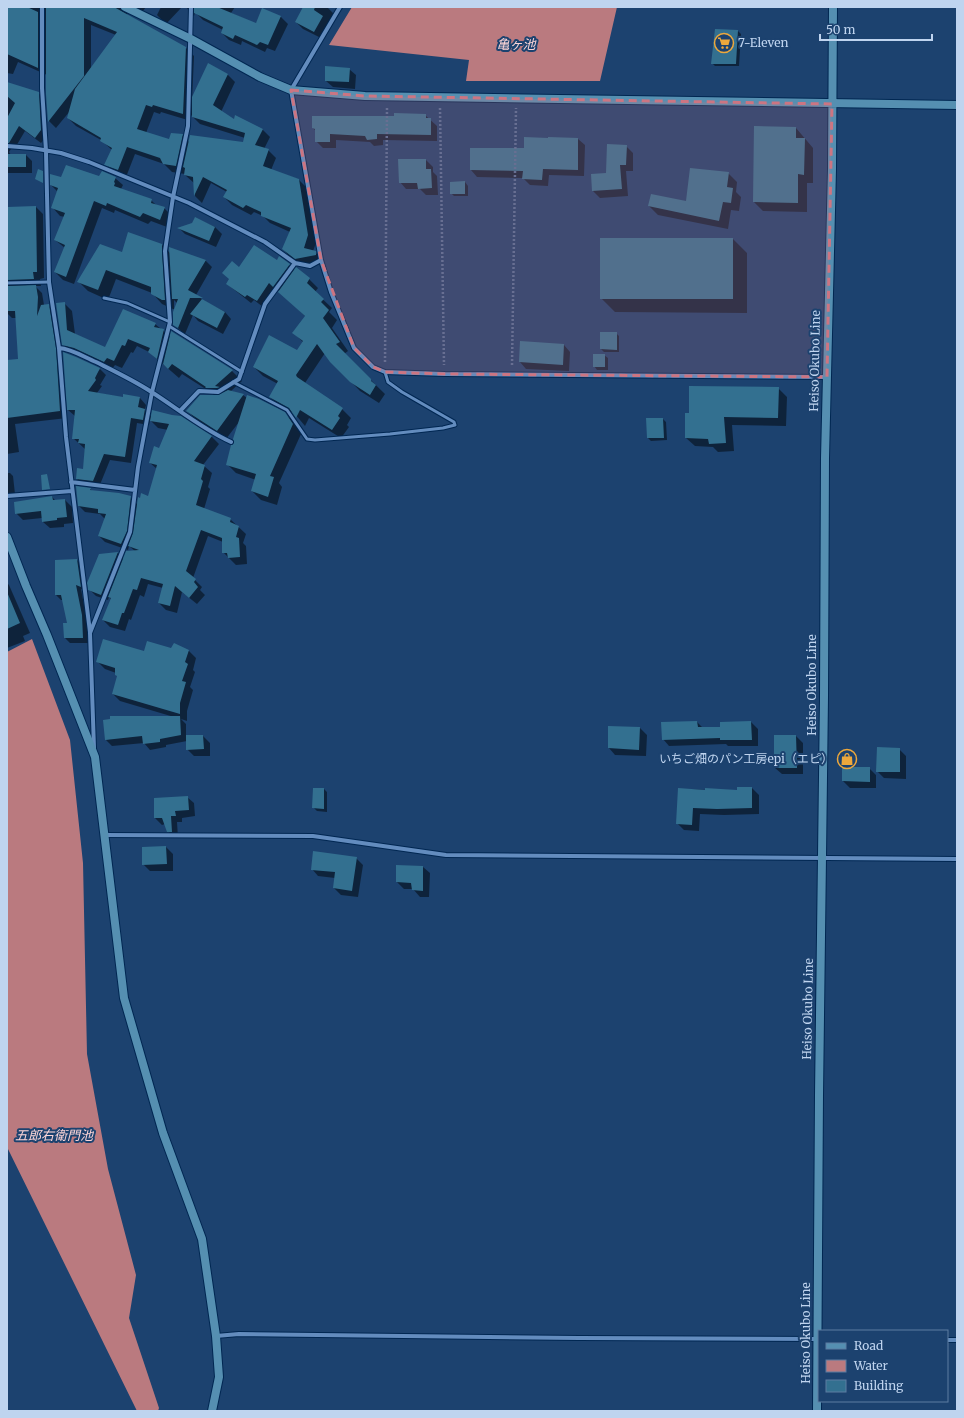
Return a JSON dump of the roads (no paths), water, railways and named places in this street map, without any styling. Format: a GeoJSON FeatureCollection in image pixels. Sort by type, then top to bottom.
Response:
{"type":"FeatureCollection","features":[{"type":"Feature","properties":{"kind":"street"},"geometry":{"type":"LineString","coordinates":[[42,7],[42,88],[46,151],[49,282],[59,348],[66,437],[90,633],[95,757],[104,835],[124,998],[162,1133],[202,1239],[216,1336],[219,1377],[212,1411]]}},
{"type":"Feature","properties":{"kind":"street"},"geometry":{"type":"LineString","coordinates":[[126,7],[260,77],[291,90],[365,96],[957,105]]}},
{"type":"Feature","properties":{"kind":"street"},"geometry":{"type":"LineString","coordinates":[[90,633],[130,532],[138,467],[152,392],[169,324],[165,251],[173,198],[188,126],[191,7]]}},
{"type":"Feature","properties":{"kind":"street"},"geometry":{"type":"LineString","coordinates":[[340,7],[291,90],[320,260],[331,292],[354,348],[373,367],[385,372],[445,374],[827,377]]}},
{"type":"Feature","properties":{"kind":"street","name":"Heiso Okubo Line"},"geometry":{"type":"LineString","coordinates":[[819,1330],[819,1102],[823,859],[825,458],[832,169],[833,7]]}},
{"type":"Feature","properties":{"kind":"street"},"geometry":{"type":"LineString","coordinates":[[7,146],[32,148],[61,153],[89,162],[173,198],[189,203],[265,242],[295,263],[310,266],[320,260]]}},
{"type":"Feature","properties":{"kind":"street"},"geometry":{"type":"LineString","coordinates":[[180,411],[199,391],[218,392],[239,379],[265,304],[295,263]]}},
{"type":"Feature","properties":{"kind":"street"},"geometry":{"type":"LineString","coordinates":[[59,348],[65,348],[116,372],[152,392],[212,434],[230,442]]}},
{"type":"Feature","properties":{"kind":"street"},"geometry":{"type":"LineString","coordinates":[[71,482],[135,490]]}},
{"type":"Feature","properties":{"kind":"street"},"geometry":{"type":"LineString","coordinates":[[7,496],[72,491]]}},
{"type":"Feature","properties":{"kind":"street"},"geometry":{"type":"LineString","coordinates":[[7,537],[95,757]]}},
{"type":"Feature","properties":{"kind":"street"},"geometry":{"type":"LineString","coordinates":[[104,835],[313,836],[446,855],[957,859]]}},
{"type":"Feature","properties":{"kind":"street"},"geometry":{"type":"LineString","coordinates":[[216,1336],[239,1334],[818,1339]]}},
{"type":"Feature","properties":{"kind":"lane"},"geometry":{"type":"LineString","coordinates":[[7,283],[49,282]]}},
{"type":"Feature","properties":{"kind":"lane"},"geometry":{"type":"LineString","coordinates":[[104,298],[127,304],[169,324],[242,372]]}},
{"type":"Feature","properties":{"kind":"lane"},"geometry":{"type":"LineString","coordinates":[[233,382],[287,410],[306,439],[315,440],[390,434],[443,428],[455,425],[454,422],[402,392],[388,382],[385,372]]}},
{"type":"Feature","properties":{"kind":"water","name":"亀ヶ池"},"geometry":{"type":"Polygon","coordinates":[[[352,7],[617,7],[600,81],[466,81],[469,60],[329,45],[352,7]]]}},
{"type":"Feature","properties":{"kind":"water","name":"五郎右衛門池"},"geometry":{"type":"Polygon","coordinates":[[[32,639],[70,740],[83,863],[87,1054],[108,1169],[136,1275],[129,1318],[159,1408],[158,1411],[137,1411],[7,1147],[7,652],[32,639]]]}},
{"type":"Feature","properties":{"kind":"place","name":"7-Eleven"},"geometry":{"type":"Point","coordinates":[724,43]}},
{"type":"Feature","properties":{"kind":"place","name":"いちご畑のパン工房epi（エピ）"},"geometry":{"type":"Point","coordinates":[847,759]}}]}
